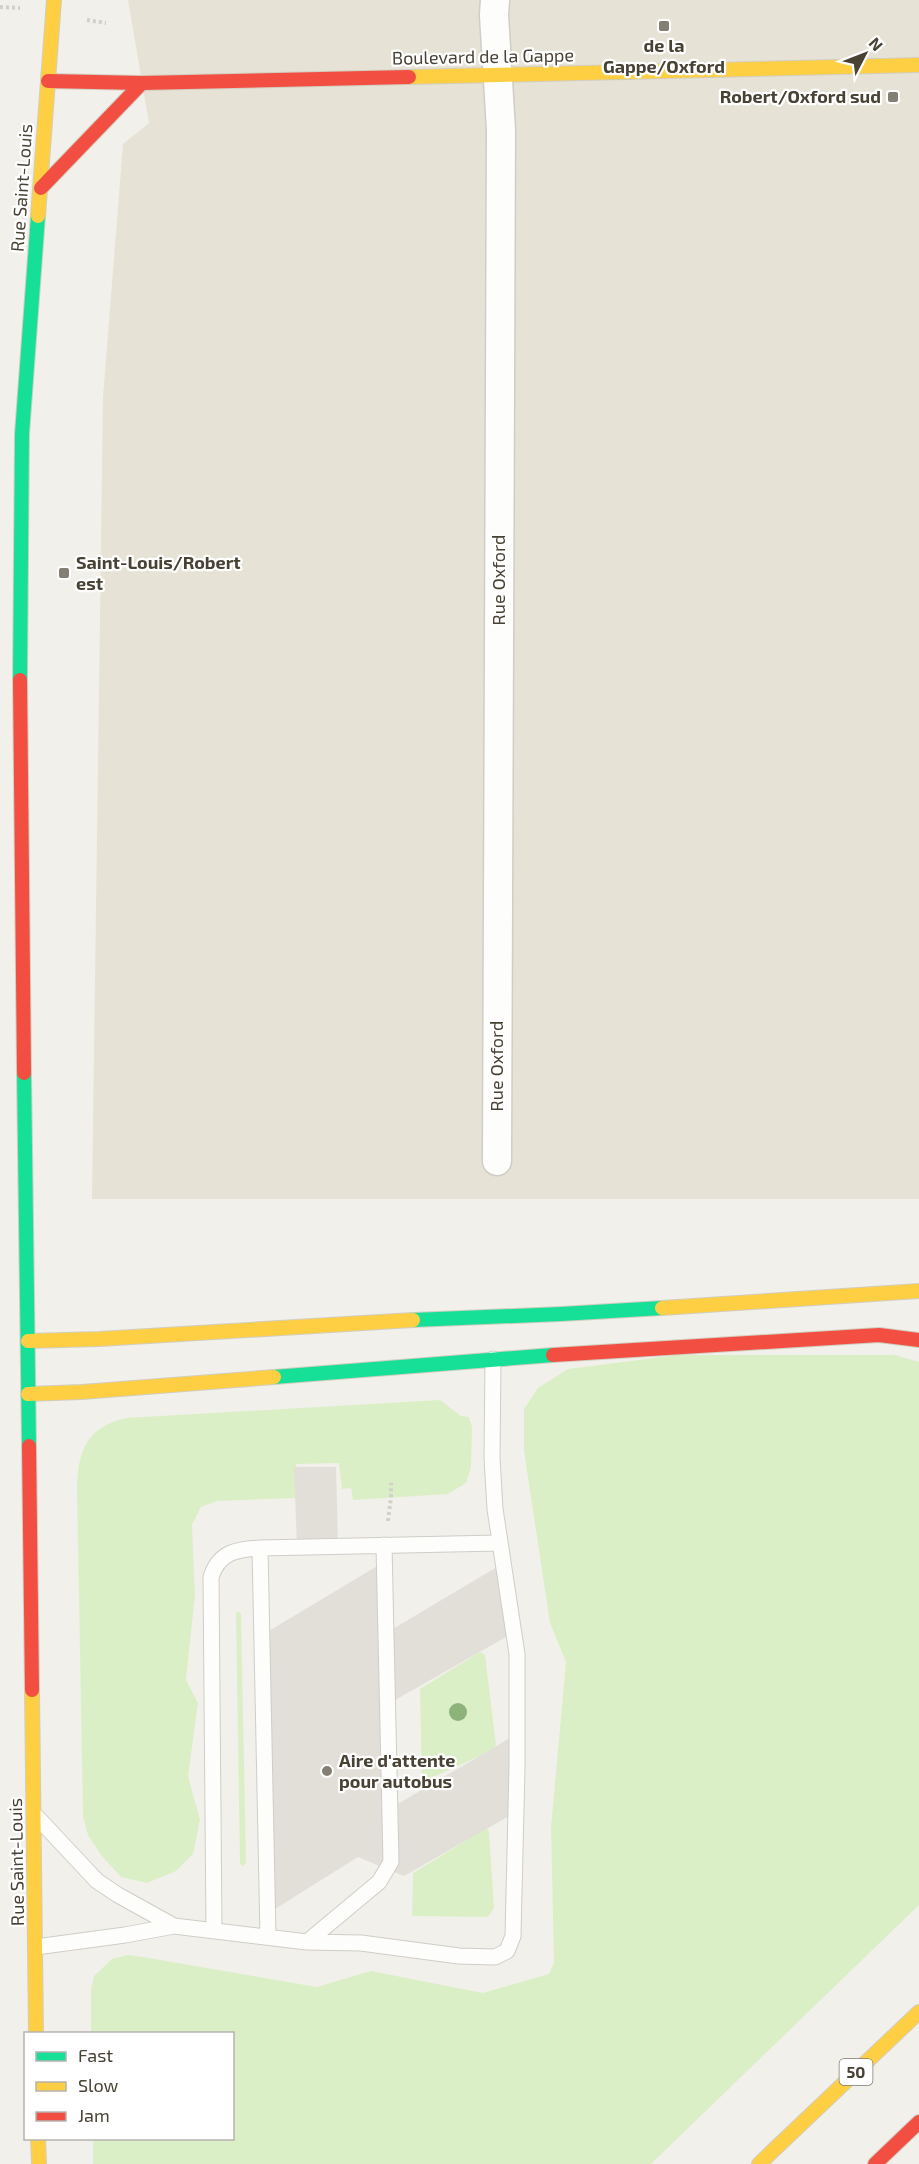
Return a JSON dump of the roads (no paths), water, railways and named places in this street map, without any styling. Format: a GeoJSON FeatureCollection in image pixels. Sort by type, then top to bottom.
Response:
{"type":"FeatureCollection","features":[{"type":"Feature","properties":{"kind":"main road","name":"Rue Saint-Louis"},"geometry":{"type":"LineString","coordinates":[[36,2032],[20,631],[22,434],[54,0]]}},
{"type":"Feature","properties":{"kind":"main road","name":"Boulevard de la Gappe"},"geometry":{"type":"LineString","coordinates":[[48,81],[142,83],[919,64]]}},
{"type":"Feature","properties":{"kind":"main road"},"geometry":{"type":"LineString","coordinates":[[41,188],[142,83]]}},
{"type":"Feature","properties":{"kind":"main road"},"geometry":{"type":"LineString","coordinates":[[28,1341],[99,1339],[439,1318],[561,1314],[919,1291]]}},
{"type":"Feature","properties":{"kind":"main road"},"geometry":{"type":"LineString","coordinates":[[28,1394],[82,1392],[493,1359],[848,1335],[892,1336],[919,1340]]}},
{"type":"Feature","properties":{"kind":"main road","name":"50"},"geometry":{"type":"LineString","coordinates":[[759,2164],[919,2012]]}},
{"type":"Feature","properties":{"kind":"main road"},"geometry":{"type":"LineString","coordinates":[[875,2164],[919,2122]]}},
{"type":"Feature","properties":{"kind":"main road"},"geometry":{"type":"LineString","coordinates":[[38,2140],[39,2164]]}},
{"type":"Feature","properties":{"kind":"street","name":"Rue Oxford"},"geometry":{"type":"LineString","coordinates":[[495,0],[501,130],[497,1161]]}},
{"type":"Feature","properties":{"kind":"lane"},"geometry":{"type":"LineString","coordinates":[[36,1947],[174,1926],[307,1942],[361,1943],[459,1956],[495,1957],[507,1951],[513,1936],[517,1654],[499,1543],[492,1458],[493,1359]]}},
{"type":"Feature","properties":{"kind":"lane"},"geometry":{"type":"LineString","coordinates":[[214,1930],[211,1576],[217,1563],[229,1553],[243,1548],[499,1543]]}},
{"type":"Feature","properties":{"kind":"lane"},"geometry":{"type":"LineString","coordinates":[[307,1942],[379,1882],[391,1862],[384,1545]]}},
{"type":"Feature","properties":{"kind":"lane"},"geometry":{"type":"LineString","coordinates":[[260,1548],[268,1936]]}},
{"type":"Feature","properties":{"kind":"lane"},"geometry":{"type":"LineString","coordinates":[[34,1815],[96,1881],[174,1926]]}},
{"type":"Feature","properties":{"kind":"place","name":"de la Gappe/Oxford"},"geometry":{"type":"Point","coordinates":[664,26]}},
{"type":"Feature","properties":{"kind":"place","name":"Robert/Oxford sud"},"geometry":{"type":"Point","coordinates":[893,97]}},
{"type":"Feature","properties":{"kind":"place","name":"Saint-Louis/Robert est"},"geometry":{"type":"Point","coordinates":[64,573]}},
{"type":"Feature","properties":{"kind":"place","name":"Aire d'attente pour autobus"},"geometry":{"type":"Point","coordinates":[327,1771]}}]}
